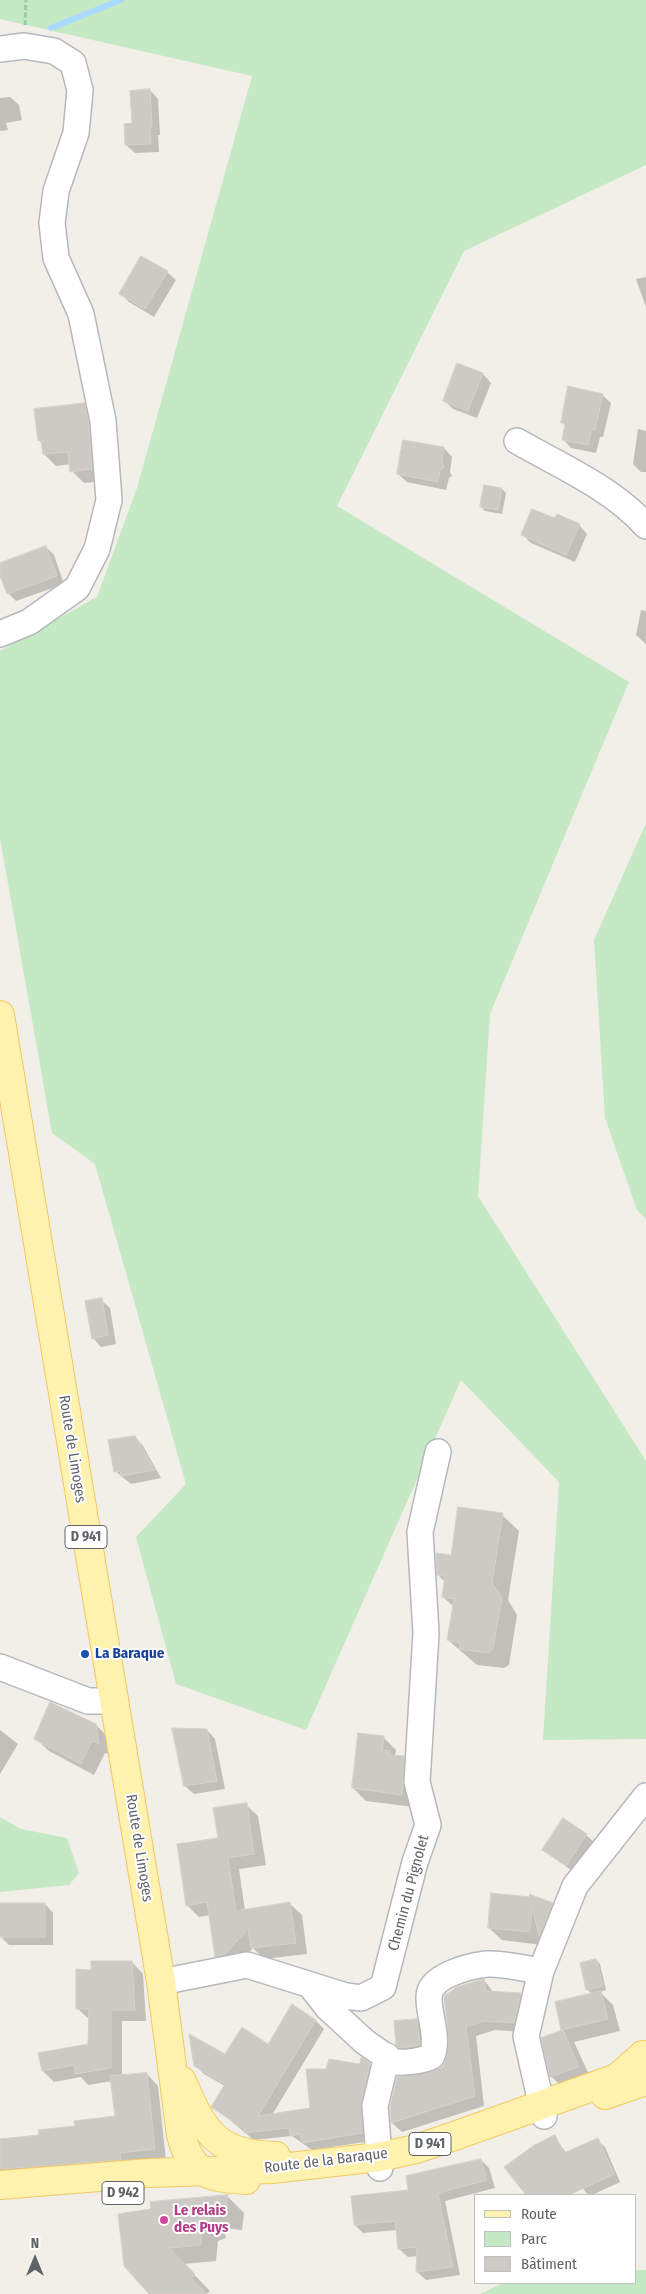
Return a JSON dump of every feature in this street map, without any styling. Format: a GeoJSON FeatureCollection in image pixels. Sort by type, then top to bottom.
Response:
{"type":"FeatureCollection","features":[{"type":"Feature","properties":{"kind":"main road","name":"Route de Limoges"},"geometry":{"type":"LineString","coordinates":[[0,1015],[161,1982],[172,2060],[196,2114],[194,2133]]}},
{"type":"Feature","properties":{"kind":"main road","name":"Route de la Baraque"},"geometry":{"type":"LineString","coordinates":[[199,2170],[272,2169],[379,2157],[422,2158],[541,2105],[617,2078],[645,2063]]}},
{"type":"Feature","properties":{"kind":"main road","name":"D 941"},"geometry":{"type":"LineString","coordinates":[[194,2133],[229,2149],[258,2156],[379,2157]]}},
{"type":"Feature","properties":{"kind":"main road"},"geometry":{"type":"LineString","coordinates":[[0,2195],[176,2178],[199,2170],[207,2151],[194,2133],[174,2158],[164,2167],[149,2173]]}},
{"type":"Feature","properties":{"kind":"main road","name":"Route de la Baraque"},"geometry":{"type":"LineString","coordinates":[[246,2180],[379,2157]]}},
{"type":"Feature","properties":{"kind":"main road","name":"D 941"},"geometry":{"type":"LineString","coordinates":[[199,2170],[217,2179],[246,2180]]}},
{"type":"Feature","properties":{"kind":"main road","name":"D 942"},"geometry":{"type":"LineString","coordinates":[[0,2185],[199,2170]]}},
{"type":"Feature","properties":{"kind":"main road","name":"D 942"},"geometry":{"type":"LineString","coordinates":[[0,2203],[150,2191],[246,2180]]}},
{"type":"Feature","properties":{"kind":"street"},"geometry":{"type":"LineString","coordinates":[[0,49],[24,46],[54,51],[72,63],[80,90],[76,133],[56,192],[52,223],[56,258],[81,314],[103,421],[109,500],[97,549],[78,588],[29,622],[0,634]]}},
{"type":"Feature","properties":{"kind":"street"},"geometry":{"type":"LineString","coordinates":[[517,441],[609,494],[637,516],[646,526]]}},
{"type":"Feature","properties":{"kind":"street","name":"Chemin du Pignolet"},"geometry":{"type":"LineString","coordinates":[[161,1982],[247,1965],[346,1996],[361,1998],[383,1986],[415,1862],[428,1825],[417,1782],[426,1633],[420,1532],[438,1452]]}},
{"type":"Feature","properties":{"kind":"street"},"geometry":{"type":"LineString","coordinates":[[0,1667],[88,1701],[114,1701]]}},
{"type":"Feature","properties":{"kind":"street"},"geometry":{"type":"LineString","coordinates":[[541,2105],[526,2036],[542,1971],[575,1886],[646,1796]]}},
{"type":"Feature","properties":{"kind":"street"},"geometry":{"type":"LineString","coordinates":[[310,1986],[328,2008],[365,2042],[400,2062],[432,2056],[434,2044],[428,1992],[436,1981],[443,1976],[488,1964],[542,1971]]}},
{"type":"Feature","properties":{"kind":"street"},"geometry":{"type":"LineString","coordinates":[[379,2157],[375,2106],[387,2056]]}},
{"type":"Feature","properties":{"kind":"green space"},"geometry":{"type":"Polygon","coordinates":[[[0,0],[646,0],[646,165],[464,251],[337,506],[629,682],[490,1014],[478,1196],[646,1461],[646,1739],[543,1740],[559,1482],[461,1380],[306,1730],[176,1684],[136,1537],[186,1484],[95,1164],[52,1133],[0,838],[0,651],[97,597],[137,488],[252,76],[0,19],[0,0]]]}},
{"type":"Feature","properties":{"kind":"green space"},"geometry":{"type":"Polygon","coordinates":[[[646,823],[646,1219],[637,1210],[605,1118],[594,940],[646,823]]]}},
{"type":"Feature","properties":{"kind":"green space"},"geometry":{"type":"Polygon","coordinates":[[[0,1817],[21,1829],[67,1838],[79,1873],[69,1885],[0,1892],[0,1817]]]}},
{"type":"Feature","properties":{"kind":"green space"},"geometry":{"type":"Polygon","coordinates":[[[636,2270],[646,2270],[646,2294],[480,2294],[501,2284],[636,2284],[636,2270]]]}},
{"type":"Feature","properties":{"kind":"building"},"geometry":{"type":"Polygon","coordinates":[[[150,89],[151,144],[125,145],[124,124],[132,123],[130,91],[150,89]]]}},
{"type":"Feature","properties":{"kind":"building"},"geometry":{"type":"Polygon","coordinates":[[[141,256],[168,271],[145,309],[119,294],[141,256]]]}},
{"type":"Feature","properties":{"kind":"building"},"geometry":{"type":"Polygon","coordinates":[[[457,363],[483,373],[468,411],[443,401],[457,363]]]}},
{"type":"Feature","properties":{"kind":"building"},"geometry":{"type":"Polygon","coordinates":[[[568,386],[603,394],[595,430],[592,429],[588,445],[562,440],[565,424],[561,423],[568,386]]]}},
{"type":"Feature","properties":{"kind":"building"},"geometry":{"type":"Polygon","coordinates":[[[85,403],[89,423],[92,469],[70,472],[68,452],[43,454],[41,440],[38,441],[34,409],[85,403]]]}},
{"type":"Feature","properties":{"kind":"building"},"geometry":{"type":"Polygon","coordinates":[[[403,440],[444,447],[442,462],[444,467],[440,470],[438,482],[397,474],[403,440]]]}},
{"type":"Feature","properties":{"kind":"building"},"geometry":{"type":"Polygon","coordinates":[[[484,485],[502,488],[498,510],[480,507],[484,485]]]}},
{"type":"Feature","properties":{"kind":"building"},"geometry":{"type":"Polygon","coordinates":[[[532,509],[555,518],[557,514],[580,524],[566,555],[521,535],[532,509]]]}},
{"type":"Feature","properties":{"kind":"building"},"geometry":{"type":"Polygon","coordinates":[[[46,546],[57,576],[7,594],[0,576],[0,563],[46,546]]]}},
{"type":"Feature","properties":{"kind":"building"},"geometry":{"type":"Polygon","coordinates":[[[102,1298],[108,1335],[92,1339],[85,1301],[102,1298]]]}},
{"type":"Feature","properties":{"kind":"building"},"geometry":{"type":"Polygon","coordinates":[[[135,1436],[155,1470],[121,1476],[120,1471],[114,1472],[108,1440],[135,1436]]]}},
{"type":"Feature","properties":{"kind":"building"},"geometry":{"type":"Polygon","coordinates":[[[458,1507],[503,1513],[492,1583],[502,1597],[493,1649],[488,1653],[459,1649],[460,1643],[447,1640],[454,1599],[442,1597],[445,1576],[437,1575],[436,1553],[451,1555],[458,1507]]]}},
{"type":"Feature","properties":{"kind":"building"},"geometry":{"type":"Polygon","coordinates":[[[50,1702],[96,1724],[99,1744],[92,1741],[81,1764],[34,1739],[50,1702]]]}},
{"type":"Feature","properties":{"kind":"building"},"geometry":{"type":"Polygon","coordinates":[[[172,1728],[207,1729],[217,1781],[184,1786],[172,1728]]]}},
{"type":"Feature","properties":{"kind":"building"},"geometry":{"type":"Polygon","coordinates":[[[358,1733],[384,1736],[382,1750],[390,1751],[390,1755],[404,1756],[402,1795],[352,1788],[358,1733]]]}},
{"type":"Feature","properties":{"kind":"building"},"geometry":{"type":"Polygon","coordinates":[[[247,1803],[254,1854],[228,1858],[236,1911],[290,1902],[296,1943],[251,1948],[248,1929],[224,1955],[215,1957],[207,1902],[186,1906],[177,1844],[218,1838],[213,1808],[247,1803]]]}},
{"type":"Feature","properties":{"kind":"building"},"geometry":{"type":"Polygon","coordinates":[[[563,1818],[587,1834],[566,1866],[542,1850],[563,1818]]]}},
{"type":"Feature","properties":{"kind":"building"},"geometry":{"type":"Polygon","coordinates":[[[491,1893],[530,1897],[529,1894],[553,1903],[539,1937],[532,1905],[530,1932],[488,1928],[491,1893]]]}},
{"type":"Feature","properties":{"kind":"building"},"geometry":{"type":"Polygon","coordinates":[[[0,1903],[45,1903],[45,1937],[0,1937],[0,1903]]]}},
{"type":"Feature","properties":{"kind":"building"},"geometry":{"type":"Polygon","coordinates":[[[596,1959],[603,1986],[586,1990],[580,1963],[596,1959]]]}},
{"type":"Feature","properties":{"kind":"building"},"geometry":{"type":"Polygon","coordinates":[[[91,1961],[132,1961],[135,2010],[111,2010],[111,2068],[75,2074],[74,2065],[42,2071],[38,2053],[88,2044],[89,2009],[76,2009],[76,1969],[91,1970],[91,1961]]]}},
{"type":"Feature","properties":{"kind":"building"},"geometry":{"type":"Polygon","coordinates":[[[484,1979],[486,1991],[521,1993],[514,2023],[484,2021],[466,2027],[475,2096],[391,2123],[390,2107],[397,2077],[433,2071],[443,2066],[446,2060],[449,2041],[444,1996],[457,1987],[484,1979]]]}},
{"type":"Feature","properties":{"kind":"building"},"geometry":{"type":"Polygon","coordinates":[[[601,1991],[608,2019],[561,2030],[555,2002],[601,1991]]]}},
{"type":"Feature","properties":{"kind":"building"},"geometry":{"type":"Polygon","coordinates":[[[292,2004],[316,2020],[258,2116],[310,2108],[306,2069],[326,2069],[329,2059],[360,2064],[361,2057],[370,2063],[361,2103],[363,2133],[302,2143],[300,2134],[290,2136],[289,2128],[244,2133],[244,2129],[211,2107],[225,2084],[194,2066],[189,2034],[225,2054],[242,2027],[268,2044],[292,2004]]]}},
{"type":"Feature","properties":{"kind":"building"},"geometry":{"type":"Polygon","coordinates":[[[417,2019],[420,2045],[399,2048],[396,2045],[394,2021],[417,2019]]]}},
{"type":"Feature","properties":{"kind":"building"},"geometry":{"type":"Polygon","coordinates":[[[563,2030],[579,2067],[550,2077],[541,2038],[563,2030]]]}},
{"type":"Feature","properties":{"kind":"building"},"geometry":{"type":"Polygon","coordinates":[[[147,2073],[155,2149],[120,2153],[121,2160],[0,2169],[0,2139],[39,2135],[38,2130],[75,2126],[74,2121],[115,2116],[110,2076],[147,2073]]]}},
{"type":"Feature","properties":{"kind":"building"},"geometry":{"type":"Polygon","coordinates":[[[555,2135],[564,2153],[598,2138],[614,2174],[571,2194],[525,2194],[504,2167],[533,2146],[555,2135]]]}},
{"type":"Feature","properties":{"kind":"building"},"geometry":{"type":"Polygon","coordinates":[[[481,2159],[487,2180],[438,2193],[453,2267],[416,2272],[417,2247],[398,2249],[395,2221],[354,2225],[351,2196],[408,2190],[406,2176],[481,2159]]]}},
{"type":"Feature","properties":{"kind":"building"},"geometry":{"type":"Polygon","coordinates":[[[228,2195],[226,2214],[208,2212],[210,2222],[202,2224],[201,2245],[169,2248],[195,2274],[191,2278],[207,2294],[149,2294],[124,2266],[118,2214],[151,2209],[150,2202],[228,2195]]]}},
{"type":"Feature","properties":{"kind":"waterway"},"geometry":{"type":"LineString","coordinates":[[51,28],[121,0]]}},
{"type":"Feature","properties":{"kind":"place","name":"La Baraque"},"geometry":{"type":"Point","coordinates":[85,1654]}},
{"type":"Feature","properties":{"kind":"place","name":"Le relais des Puys"},"geometry":{"type":"Point","coordinates":[164,2220]}}]}
